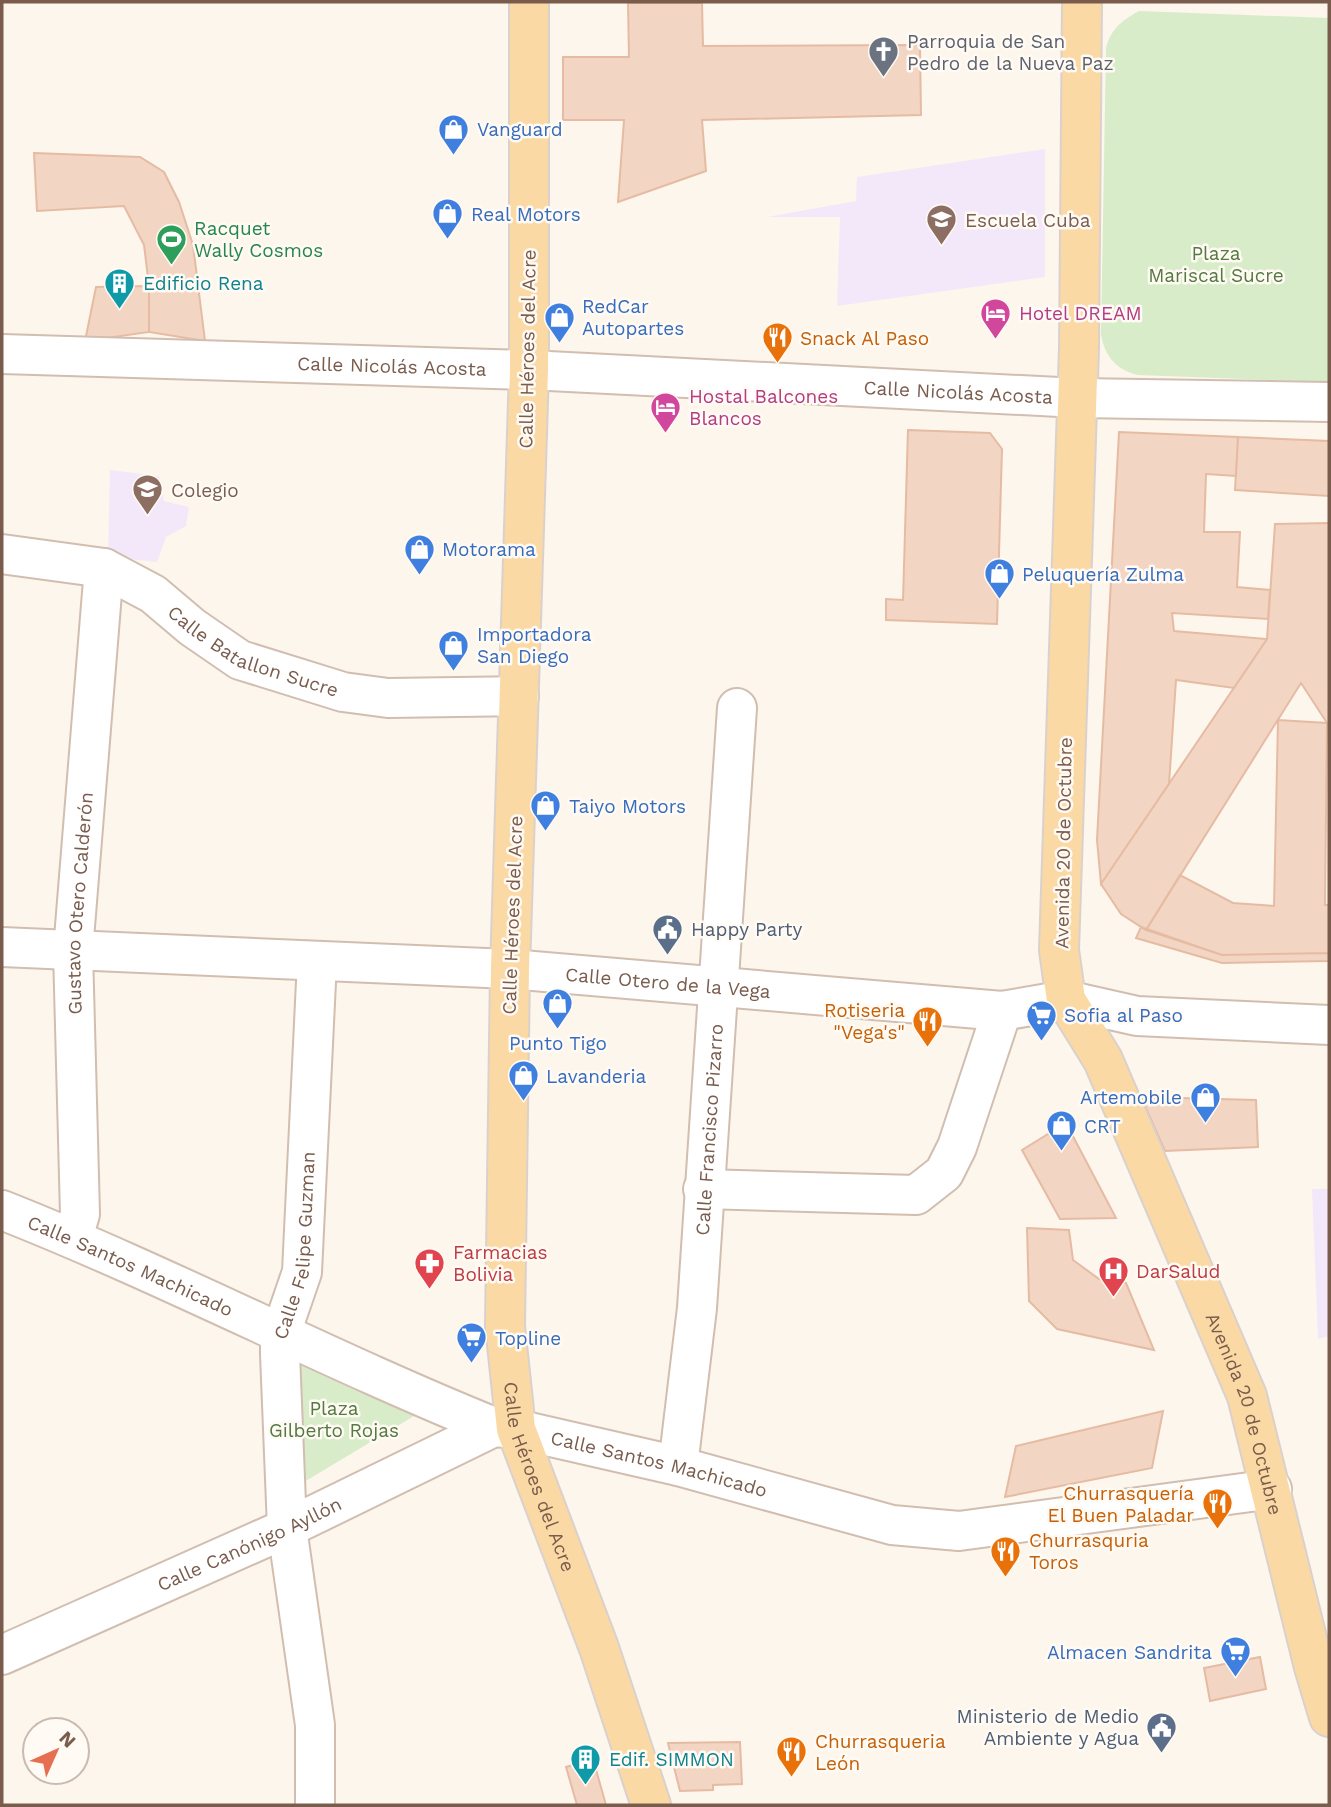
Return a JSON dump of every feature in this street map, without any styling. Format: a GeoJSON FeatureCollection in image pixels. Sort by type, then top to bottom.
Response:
{"type":"FeatureCollection","features":[{"type":"Feature","properties":{"kind":"main road","name":"Calle Héroes del Acre"},"geometry":{"type":"LineString","coordinates":[[529,2],[529,370],[510,969],[505,1428],[599,1648],[651,1805]]}},
{"type":"Feature","properties":{"kind":"main road","name":"Avenida 20 de Octubre"},"geometry":{"type":"LineString","coordinates":[[1082,2],[1077,398],[1073,441],[1059,950],[1066,1000],[1103,1060],[1247,1396],[1314,1667],[1329,1717]]}},
{"type":"Feature","properties":{"kind":"street","name":"Calle Nicolás Acosta"},"geometry":{"type":"LineString","coordinates":[[2,354],[529,370],[1077,398],[1329,402]]}},
{"type":"Feature","properties":{"kind":"street","name":"Calle Batallon Sucre"},"geometry":{"type":"LineString","coordinates":[[2,554],[104,568],[153,594],[192,627],[240,660],[343,692],[388,698],[519,696]]}},
{"type":"Feature","properties":{"kind":"street","name":"Gustavo Otero Calderón"},"geometry":{"type":"LineString","coordinates":[[73,1238],[80,1214],[73,951],[104,568]]}},
{"type":"Feature","properties":{"kind":"street","name":"Calle Francisco Pizarro"},"geometry":{"type":"LineString","coordinates":[[678,1466],[697,1308],[737,708]]}},
{"type":"Feature","properties":{"kind":"street","name":"Calle Otero de la Vega"},"geometry":{"type":"LineString","coordinates":[[2,947],[510,969],[1002,1011],[1066,1000],[1137,1016],[1329,1025]]}},
{"type":"Feature","properties":{"kind":"street","name":"Calle Felipe Guzman"},"geometry":{"type":"LineString","coordinates":[[315,1805],[316,1725],[287,1528],[281,1336],[302,1272],[317,961]]}},
{"type":"Feature","properties":{"kind":"street"},"geometry":{"type":"LineString","coordinates":[[703,1189],[916,1195],[944,1173],[957,1147],[1002,1011]]}},
{"type":"Feature","properties":{"kind":"street","name":"Calle Santos Machicado"},"geometry":{"type":"LineString","coordinates":[[2,1210],[73,1238],[281,1336],[505,1428],[678,1466],[892,1525],[959,1531],[1272,1489]]}},
{"type":"Feature","properties":{"kind":"street","name":"Calle Canónigo Ayllón"},"geometry":{"type":"LineString","coordinates":[[2,1655],[505,1428]]}},
{"type":"Feature","properties":{"kind":"shaded area","name":"Escuela Cuba"},"geometry":{"type":"Polygon","coordinates":[[[1045,149],[1045,277],[837,306],[840,217],[767,217],[856,201],[857,177],[1045,149]]]}},
{"type":"Feature","properties":{"kind":"shaded area","name":"Colegio"},"geometry":{"type":"Polygon","coordinates":[[[110,470],[159,476],[164,501],[189,507],[186,526],[166,537],[157,562],[108,557],[110,470]]]}},
{"type":"Feature","properties":{"kind":"shaded area"},"geometry":{"type":"Polygon","coordinates":[[[1312,1189],[1329,1189],[1329,1336],[1318,1339],[1312,1189]]]}},
{"type":"Feature","properties":{"kind":"green space","name":"Plaza Mariscal Sucre"},"geometry":{"type":"Polygon","coordinates":[[[1139,11],[1329,18],[1329,382],[1138,375],[1118,366],[1105,349],[1101,335],[1106,48],[1118,26],[1139,11]]]}},
{"type":"Feature","properties":{"kind":"green space","name":"Plaza Gilberto Rojas"},"geometry":{"type":"Polygon","coordinates":[[[296,1361],[419,1413],[294,1488],[296,1361]]]}},
{"type":"Feature","properties":{"kind":"building"},"geometry":{"type":"Polygon","coordinates":[[[628,3],[702,3],[703,46],[920,45],[921,115],[702,120],[706,171],[618,202],[624,120],[563,120],[563,57],[629,57],[628,3]]]}},
{"type":"Feature","properties":{"kind":"building","name":"Racquet Wally Cosmos"},"geometry":{"type":"Polygon","coordinates":[[[34,153],[140,157],[164,172],[179,202],[193,245],[205,341],[149,332],[149,286],[144,245],[124,206],[37,211],[34,153]]]}},
{"type":"Feature","properties":{"kind":"building","name":"Edificio Rena"},"geometry":{"type":"Polygon","coordinates":[[[149,286],[149,332],[85,341],[96,287],[149,286]]]}},
{"type":"Feature","properties":{"kind":"building"},"geometry":{"type":"Polygon","coordinates":[[[908,430],[990,433],[1002,449],[997,624],[886,620],[886,599],[903,600],[908,430]]]}},
{"type":"Feature","properties":{"kind":"building"},"geometry":{"type":"Polygon","coordinates":[[[1119,432],[1238,437],[1236,476],[1206,474],[1204,532],[1240,532],[1237,587],[1270,590],[1268,619],[1172,613],[1174,631],[1267,639],[1234,688],[1176,680],[1169,784],[1101,884],[1097,840],[1119,432]]]}},
{"type":"Feature","properties":{"kind":"building"},"geometry":{"type":"Polygon","coordinates":[[[1238,437],[1329,441],[1329,496],[1235,490],[1238,437]]]}},
{"type":"Feature","properties":{"kind":"building"},"geometry":{"type":"Polygon","coordinates":[[[1329,523],[1329,726],[1301,683],[1146,930],[1121,914],[1101,884],[1267,639],[1275,524],[1329,523]]]}},
{"type":"Feature","properties":{"kind":"building"},"geometry":{"type":"Polygon","coordinates":[[[1278,720],[1327,723],[1325,905],[1329,905],[1329,953],[1222,955],[1146,930],[1180,875],[1233,903],[1274,906],[1278,720]]]}},
{"type":"Feature","properties":{"kind":"building"},"geometry":{"type":"Polygon","coordinates":[[[1141,927],[1222,955],[1329,953],[1329,961],[1222,963],[1136,938],[1141,927]]]}},
{"type":"Feature","properties":{"kind":"building","name":"Artemobile"},"geometry":{"type":"Polygon","coordinates":[[[1141,1097],[1256,1100],[1258,1147],[1165,1151],[1141,1097]]]}},
{"type":"Feature","properties":{"kind":"building"},"geometry":{"type":"Polygon","coordinates":[[[1066,1123],[1116,1218],[1060,1219],[1022,1150],[1066,1123]]]}},
{"type":"Feature","properties":{"kind":"building"},"geometry":{"type":"Polygon","coordinates":[[[1027,1228],[1069,1230],[1073,1260],[1099,1279],[1126,1283],[1154,1350],[1057,1329],[1029,1301],[1027,1228]]]}},
{"type":"Feature","properties":{"kind":"building"},"geometry":{"type":"Polygon","coordinates":[[[1163,1411],[1152,1468],[1005,1497],[1016,1446],[1163,1411]]]}},
{"type":"Feature","properties":{"kind":"building","name":"Almacen Sandrita"},"geometry":{"type":"Polygon","coordinates":[[[1260,1657],[1266,1689],[1210,1701],[1204,1668],[1260,1657]]]}},
{"type":"Feature","properties":{"kind":"building"},"geometry":{"type":"Polygon","coordinates":[[[740,1742],[742,1784],[713,1785],[713,1790],[680,1791],[668,1743],[740,1742]]]}},
{"type":"Feature","properties":{"kind":"building","name":"Edif. SIMMON"},"geometry":{"type":"Polygon","coordinates":[[[593,1759],[606,1805],[577,1805],[566,1767],[593,1759]]]}},
{"type":"Feature","properties":{"kind":"place","name":"Parroquia de San Pedro de la Nueva Paz"},"geometry":{"type":"Point","coordinates":[884,79]}},
{"type":"Feature","properties":{"kind":"place","name":"Vanguard"},"geometry":{"type":"Point","coordinates":[454,156]}},
{"type":"Feature","properties":{"kind":"place","name":"Real Motors"},"geometry":{"type":"Point","coordinates":[448,241]}},
{"type":"Feature","properties":{"kind":"place","name":"Escuela Cuba"},"geometry":{"type":"Point","coordinates":[942,247]}},
{"type":"Feature","properties":{"kind":"place","name":"Racquet Wally Cosmos"},"geometry":{"type":"Point","coordinates":[171,266]}},
{"type":"Feature","properties":{"kind":"place","name":"Edificio Rena"},"geometry":{"type":"Point","coordinates":[120,310]}},
{"type":"Feature","properties":{"kind":"place","name":"Hotel DREAM"},"geometry":{"type":"Point","coordinates":[996,340]}},
{"type":"Feature","properties":{"kind":"place","name":"RedCar Autopartes"},"geometry":{"type":"Point","coordinates":[559,344]}},
{"type":"Feature","properties":{"kind":"place","name":"Snack Al Paso"},"geometry":{"type":"Point","coordinates":[777,365]}},
{"type":"Feature","properties":{"kind":"place","name":"Hostal Balcones Blancos"},"geometry":{"type":"Point","coordinates":[666,434]}},
{"type":"Feature","properties":{"kind":"place","name":"Colegio"},"geometry":{"type":"Point","coordinates":[148,517]}},
{"type":"Feature","properties":{"kind":"place","name":"Motorama"},"geometry":{"type":"Point","coordinates":[419,576]}},
{"type":"Feature","properties":{"kind":"place","name":"Peluquería Zulma"},"geometry":{"type":"Point","coordinates":[999,601]}},
{"type":"Feature","properties":{"kind":"place","name":"Importadora San Diego"},"geometry":{"type":"Point","coordinates":[454,672]}},
{"type":"Feature","properties":{"kind":"place","name":"Taiyo Motors"},"geometry":{"type":"Point","coordinates":[546,833]}},
{"type":"Feature","properties":{"kind":"place","name":"Happy Party"},"geometry":{"type":"Point","coordinates":[668,956]}},
{"type":"Feature","properties":{"kind":"place","name":"Punto Tigo"},"geometry":{"type":"Point","coordinates":[558,1031]}},
{"type":"Feature","properties":{"kind":"place","name":"Sofia al Paso"},"geometry":{"type":"Point","coordinates":[1041,1042]}},
{"type":"Feature","properties":{"kind":"place","name":"Rotiseria \"Vega's\""},"geometry":{"type":"Point","coordinates":[928,1048]}},
{"type":"Feature","properties":{"kind":"place","name":"Lavanderia"},"geometry":{"type":"Point","coordinates":[523,1103]}},
{"type":"Feature","properties":{"kind":"place","name":"Artemobile"},"geometry":{"type":"Point","coordinates":[1205,1124]}},
{"type":"Feature","properties":{"kind":"place","name":"CRT"},"geometry":{"type":"Point","coordinates":[1061,1153]}},
{"type":"Feature","properties":{"kind":"place","name":"Farmacias Bolivia"},"geometry":{"type":"Point","coordinates":[430,1290]}},
{"type":"Feature","properties":{"kind":"place","name":"DarSalud"},"geometry":{"type":"Point","coordinates":[1113,1298]}},
{"type":"Feature","properties":{"kind":"place","name":"Topline"},"geometry":{"type":"Point","coordinates":[472,1365]}},
{"type":"Feature","properties":{"kind":"place","name":"Churrasquería El Buen Paladar"},"geometry":{"type":"Point","coordinates":[1217,1531]}},
{"type":"Feature","properties":{"kind":"place","name":"Churrasquria Toros"},"geometry":{"type":"Point","coordinates":[1006,1578]}},
{"type":"Feature","properties":{"kind":"place","name":"Almacen Sandrita"},"geometry":{"type":"Point","coordinates":[1235,1679]}},
{"type":"Feature","properties":{"kind":"place","name":"Ministerio de Medio Ambiente y Agua"},"geometry":{"type":"Point","coordinates":[1162,1754]}},
{"type":"Feature","properties":{"kind":"place","name":"Churrasqueria León"},"geometry":{"type":"Point","coordinates":[792,1779]}},
{"type":"Feature","properties":{"kind":"place","name":"Edif. SIMMON"},"geometry":{"type":"Point","coordinates":[586,1786]}}]}
